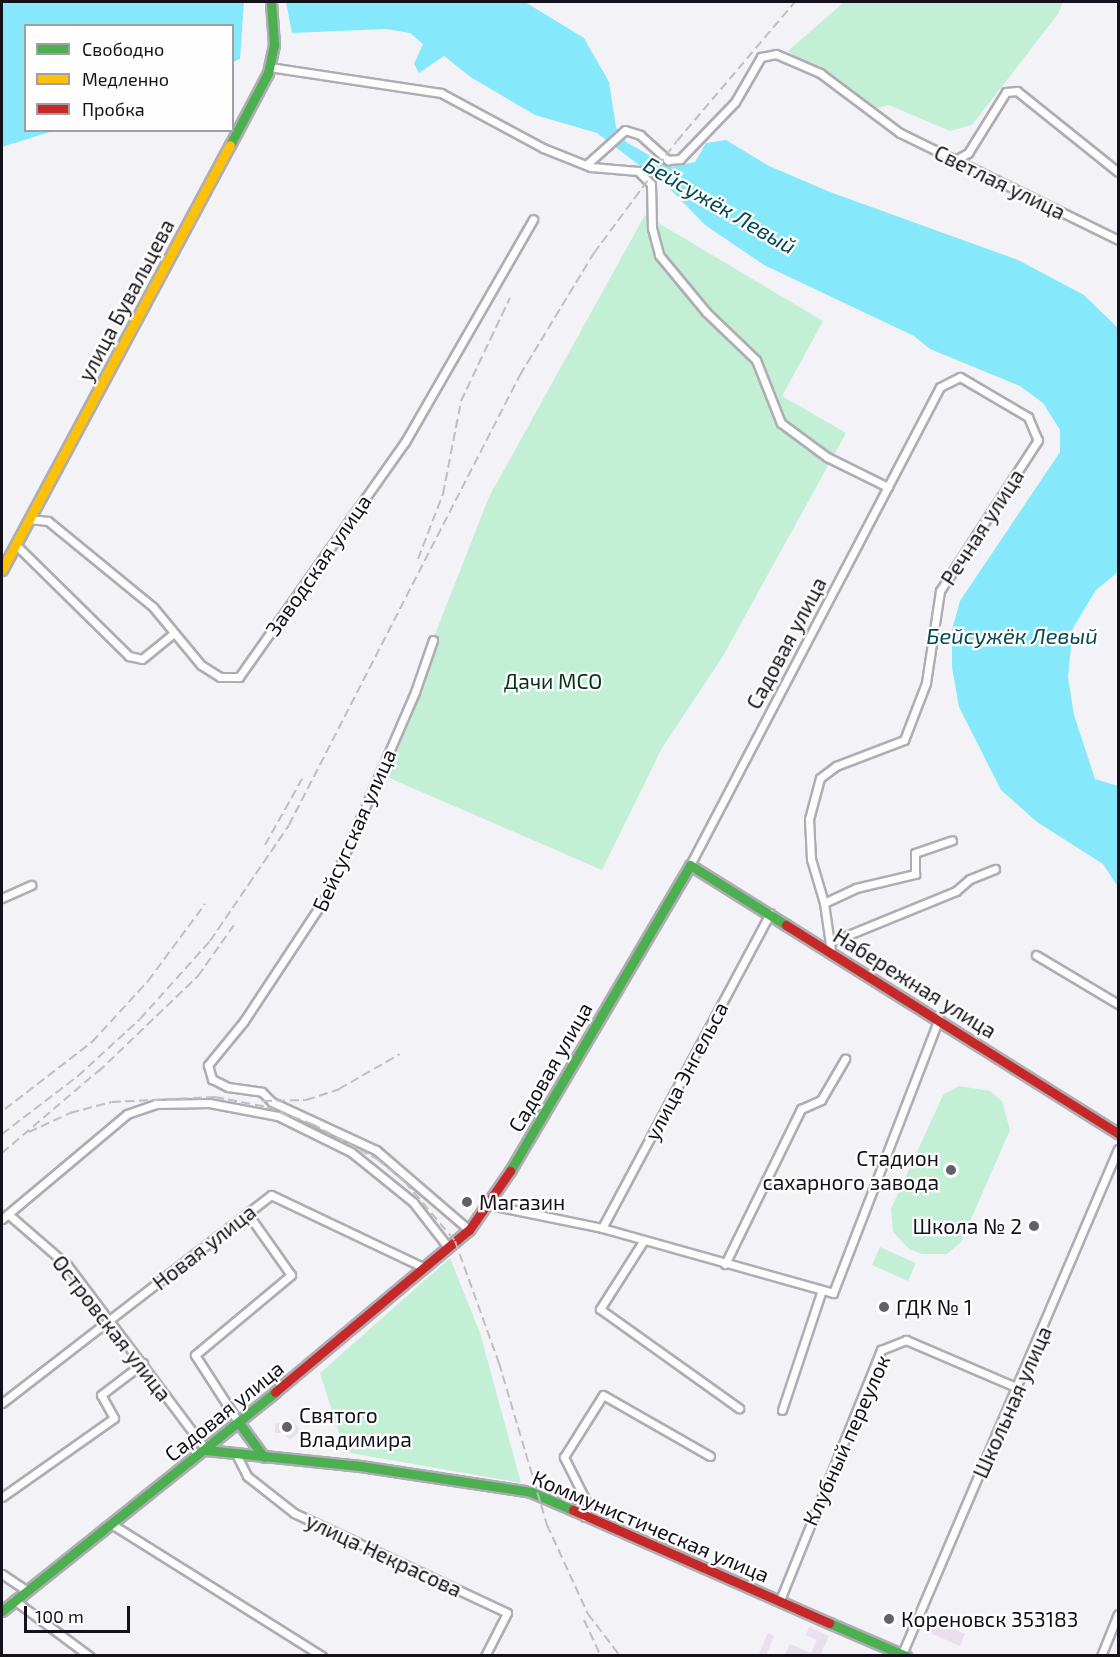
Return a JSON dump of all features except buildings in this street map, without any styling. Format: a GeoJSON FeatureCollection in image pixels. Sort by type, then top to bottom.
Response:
{"type":"FeatureCollection","features":[{"type":"Feature","properties":{"kind":"street","name":"улица Бувальцева"},"geometry":{"type":"LineString","coordinates":[[2,570],[269,67],[274,45],[271,2]]}},
{"type":"Feature","properties":{"kind":"street","name":"Светлая улица"},"geometry":{"type":"LineString","coordinates":[[586,165],[625,130],[640,135],[668,160],[680,159],[735,102],[761,57],[770,54],[820,73],[883,123],[1119,240]]}},
{"type":"Feature","properties":{"kind":"street"},"geometry":{"type":"LineString","coordinates":[[269,67],[441,93],[517,137],[586,165],[638,171],[651,184],[652,228],[659,255],[706,312],[756,360],[781,423],[827,456],[888,487]]}},
{"type":"Feature","properties":{"kind":"street"},"geometry":{"type":"LineString","coordinates":[[957,159],[968,153],[1006,92],[1017,91],[1119,172]]}},
{"type":"Feature","properties":{"kind":"street","name":"Заводская улица"},"geometry":{"type":"LineString","coordinates":[[29,519],[48,521],[153,607],[201,665],[220,677],[239,677],[405,442],[533,219]]}},
{"type":"Feature","properties":{"kind":"street","name":"Садовая улица"},"geometry":{"type":"LineString","coordinates":[[2,1611],[239,1423],[469,1230],[490,1205],[690,865],[940,387],[960,377],[1028,417],[1038,440]]}},
{"type":"Feature","properties":{"kind":"street","name":"Речная улица"},"geometry":{"type":"LineString","coordinates":[[831,947],[824,903],[810,849],[809,819],[820,778],[836,766],[904,740],[926,683],[940,591],[1038,440]]}},
{"type":"Feature","properties":{"kind":"street"},"geometry":{"type":"LineString","coordinates":[[15,544],[129,656],[142,659],[174,633]]}},
{"type":"Feature","properties":{"kind":"street","name":"Бейсугская улица"},"geometry":{"type":"LineString","coordinates":[[433,640],[416,692],[327,896],[244,1021],[208,1065],[212,1078],[220,1083],[262,1092],[272,1102],[376,1150],[469,1230]]}},
{"type":"Feature","properties":{"kind":"street"},"geometry":{"type":"LineString","coordinates":[[824,903],[855,888],[915,874],[915,853],[952,840]]}},
{"type":"Feature","properties":{"kind":"street","name":"Набережная улица"},"geometry":{"type":"LineString","coordinates":[[690,865],[831,947],[939,1019],[1119,1133]]}},
{"type":"Feature","properties":{"kind":"street"},"geometry":{"type":"LineString","coordinates":[[831,947],[956,891],[970,879],[995,869]]}},
{"type":"Feature","properties":{"kind":"street"},"geometry":{"type":"LineString","coordinates":[[2,898],[31,885]]}},
{"type":"Feature","properties":{"kind":"street","name":"улица Энгельса"},"geometry":{"type":"LineString","coordinates":[[602,1228],[770,913]]}},
{"type":"Feature","properties":{"kind":"street"},"geometry":{"type":"LineString","coordinates":[[1035,955],[1119,1004]]}},
{"type":"Feature","properties":{"kind":"street"},"geometry":{"type":"LineString","coordinates":[[490,1205],[602,1228],[833,1293],[939,1019]]}},
{"type":"Feature","properties":{"kind":"street"},"geometry":{"type":"LineString","coordinates":[[725,1264],[801,1108],[821,1100],[845,1059]]}},
{"type":"Feature","properties":{"kind":"street"},"geometry":{"type":"LineString","coordinates":[[2,1219],[140,1107],[239,1105],[278,1116],[351,1152],[413,1202],[448,1247]]}},
{"type":"Feature","properties":{"kind":"street","name":"Школьная улица"},"geometry":{"type":"LineString","coordinates":[[904,1655],[1119,1149]]}},
{"type":"Feature","properties":{"kind":"street","name":"Новая улица"},"geometry":{"type":"LineString","coordinates":[[2,1403],[272,1195],[425,1268]]}},
{"type":"Feature","properties":{"kind":"street","name":"Островская улица"},"geometry":{"type":"LineString","coordinates":[[8,1214],[68,1266],[143,1363],[206,1450]]}},
{"type":"Feature","properties":{"kind":"street"},"geometry":{"type":"LineString","coordinates":[[248,1214],[291,1275],[195,1355],[264,1457]]}},
{"type":"Feature","properties":{"kind":"street"},"geometry":{"type":"LineString","coordinates":[[644,1240],[600,1309],[739,1408]]}},
{"type":"Feature","properties":{"kind":"street"},"geometry":{"type":"LineString","coordinates":[[782,1410],[822,1290]]}},
{"type":"Feature","properties":{"kind":"street","name":"Клубный переулок"},"geometry":{"type":"LineString","coordinates":[[780,1600],[881,1350],[906,1340],[1018,1388]]}},
{"type":"Feature","properties":{"kind":"street"},"geometry":{"type":"LineString","coordinates":[[2,1497],[114,1418],[101,1395],[143,1363]]}},
{"type":"Feature","properties":{"kind":"street"},"geometry":{"type":"LineString","coordinates":[[585,1517],[588,1505],[564,1457],[603,1395],[710,1456]]}},
{"type":"Feature","properties":{"kind":"street","name":"Коммунистическая улица"},"geometry":{"type":"LineString","coordinates":[[206,1450],[497,1484],[531,1492],[904,1655]]}},
{"type":"Feature","properties":{"kind":"street","name":"улица Некрасова"},"geometry":{"type":"LineString","coordinates":[[236,1454],[247,1476],[294,1513],[507,1612],[485,1656]]}},
{"type":"Feature","properties":{"kind":"street"},"geometry":{"type":"LineString","coordinates":[[112,1525],[322,1656]]}},
{"type":"Feature","properties":{"kind":"street"},"geometry":{"type":"LineString","coordinates":[[2,1575],[27,1591]]}},
{"type":"Feature","properties":{"kind":"street"},"geometry":{"type":"LineString","coordinates":[[14,1600],[89,1656]]}},
{"type":"Feature","properties":{"kind":"street"},"geometry":{"type":"LineString","coordinates":[[1101,1656],[1119,1614]]}},
{"type":"Feature","properties":{"kind":"green space"},"geometry":{"type":"Polygon","coordinates":[[[844,2],[1063,2],[1058,14],[972,125],[950,131],[889,105],[871,110],[788,51],[844,2]]]}},
{"type":"Feature","properties":{"kind":"green space","name":"Дачи МСО"},"geometry":{"type":"Polygon","coordinates":[[[645,215],[823,321],[782,396],[846,433],[723,656],[662,748],[602,870],[380,774],[489,497],[645,215]]]}},
{"type":"Feature","properties":{"kind":"green space","name":"Стадион сахарного завода"},"geometry":{"type":"Polygon","coordinates":[[[959,1086],[990,1091],[1002,1101],[1010,1130],[961,1242],[947,1254],[922,1254],[909,1249],[893,1232],[891,1209],[943,1095],[959,1086]]]}},
{"type":"Feature","properties":{"kind":"green space"},"geometry":{"type":"Polygon","coordinates":[[[880,1247],[916,1263],[908,1281],[872,1265],[880,1247]]]}},
{"type":"Feature","properties":{"kind":"green space"},"geometry":{"type":"Polygon","coordinates":[[[450,1258],[480,1333],[521,1483],[345,1452],[320,1373],[450,1258]]]}},
{"type":"Feature","properties":{"kind":"water"},"geometry":{"type":"Polygon","coordinates":[[[2,2],[244,2],[240,59],[234,62],[234,24],[24,24],[24,132],[50,132],[2,147],[2,2]]]}},
{"type":"Feature","properties":{"kind":"water","name":"Бейсужёк Левый"},"geometry":{"type":"Polygon","coordinates":[[[286,2],[525,2],[584,38],[609,82],[616,127],[626,142],[670,167],[695,162],[706,143],[726,140],[769,166],[830,192],[1018,260],[1084,295],[1118,328],[1118,572],[1096,590],[1073,628],[1068,677],[1074,715],[1095,779],[1118,786],[1118,887],[1103,864],[1037,822],[1001,790],[959,707],[952,667],[952,630],[960,601],[1060,452],[1060,430],[1043,403],[1020,386],[930,349],[914,336],[764,265],[705,225],[669,188],[597,133],[535,115],[472,78],[444,56],[419,73],[414,64],[423,44],[410,33],[386,29],[292,33],[286,2]]]}},
{"type":"Feature","properties":{"kind":"railway"},"geometry":{"type":"LineString","coordinates":[[2,1134],[78,1076],[140,1019],[210,941],[289,825],[520,375],[594,253],[677,141],[795,2]]}},
{"type":"Feature","properties":{"kind":"railway"},"geometry":{"type":"LineString","coordinates":[[418,559],[443,494],[461,401],[510,298]]}},
{"type":"Feature","properties":{"kind":"railway"},"geometry":{"type":"LineString","coordinates":[[265,845],[302,779]]}},
{"type":"Feature","properties":{"kind":"railway"},"geometry":{"type":"LineString","coordinates":[[5,1109],[92,1042],[148,981],[205,904]]}},
{"type":"Feature","properties":{"kind":"railway"},"geometry":{"type":"LineString","coordinates":[[98,1072],[198,976],[234,925]]}},
{"type":"Feature","properties":{"kind":"railway"},"geometry":{"type":"LineString","coordinates":[[263,1101],[306,1100],[339,1089],[400,1054]]}},
{"type":"Feature","properties":{"kind":"railway"},"geometry":{"type":"LineString","coordinates":[[2,1153],[102,1068]]}},
{"type":"Feature","properties":{"kind":"railway"},"geometry":{"type":"LineString","coordinates":[[29,1132],[70,1113],[112,1102],[215,1097],[267,1107],[312,1124],[377,1159],[405,1182],[455,1241],[499,1363],[547,1525],[588,1614],[620,1656]]}},
{"type":"Feature","properties":{"kind":"railway"},"geometry":{"type":"LineString","coordinates":[[584,1620],[601,1656]]}},
{"type":"Feature","properties":{"kind":"traffic: fast"},"geometry":{"type":"LineString","coordinates":[[230,145],[268,73],[274,45],[271,2]]}},
{"type":"Feature","properties":{"kind":"traffic: fast"},"geometry":{"type":"LineString","coordinates":[[510,1171],[690,865],[786,925]]}},
{"type":"Feature","properties":{"kind":"traffic: fast"},"geometry":{"type":"LineString","coordinates":[[2,1611],[275,1392]]}},
{"type":"Feature","properties":{"kind":"traffic: fast"},"geometry":{"type":"LineString","coordinates":[[239,1423],[264,1457]]}},
{"type":"Feature","properties":{"kind":"traffic: fast"},"geometry":{"type":"LineString","coordinates":[[206,1450],[360,1466],[531,1492],[573,1510]]}},
{"type":"Feature","properties":{"kind":"traffic: fast"},"geometry":{"type":"LineString","coordinates":[[829,1623],[906,1656]]}},
{"type":"Feature","properties":{"kind":"traffic: slow"},"geometry":{"type":"LineString","coordinates":[[2,570],[230,145]]}},
{"type":"Feature","properties":{"kind":"traffic: jam"},"geometry":{"type":"LineString","coordinates":[[786,925],[1118,1133]]}},
{"type":"Feature","properties":{"kind":"traffic: jam"},"geometry":{"type":"LineString","coordinates":[[275,1392],[469,1230],[510,1171]]}},
{"type":"Feature","properties":{"kind":"traffic: jam"},"geometry":{"type":"LineString","coordinates":[[573,1510],[829,1623]]}},
{"type":"Feature","properties":{"kind":"place","name":"Стадион сахарного завода"},"geometry":{"type":"Point","coordinates":[951,1170]}},
{"type":"Feature","properties":{"kind":"place","name":"Магазин"},"geometry":{"type":"Point","coordinates":[467,1202]}},
{"type":"Feature","properties":{"kind":"place","name":"Школа № 2"},"geometry":{"type":"Point","coordinates":[1034,1226]}},
{"type":"Feature","properties":{"kind":"place","name":"ГДК № 1"},"geometry":{"type":"Point","coordinates":[884,1307]}},
{"type":"Feature","properties":{"kind":"place","name":"Святого Владимира"},"geometry":{"type":"Point","coordinates":[287,1427]}},
{"type":"Feature","properties":{"kind":"place","name":"Кореновск 353183"},"geometry":{"type":"Point","coordinates":[889,1619]}}]}
